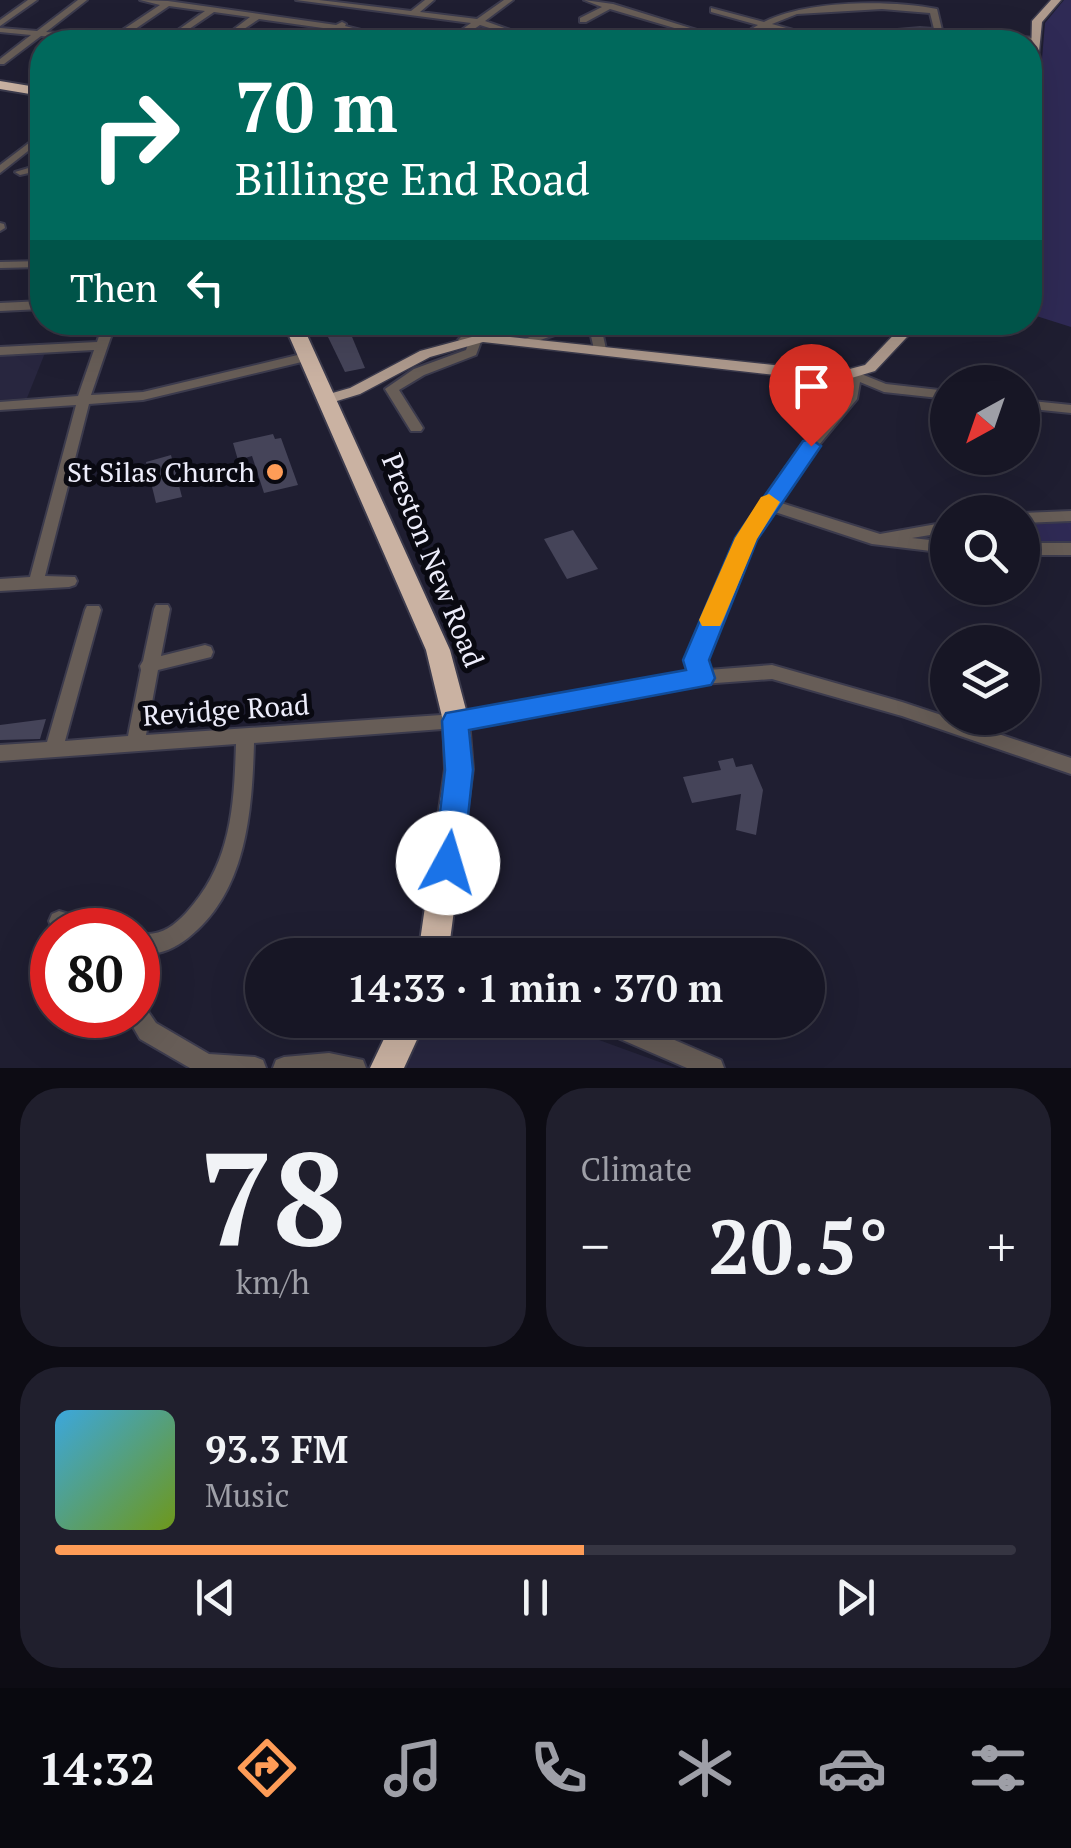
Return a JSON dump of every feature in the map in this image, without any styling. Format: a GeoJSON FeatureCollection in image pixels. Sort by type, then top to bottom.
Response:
{"type":"FeatureCollection","features":[{"type":"Feature","properties":{"kind":"highway"},"geometry":{"type":"LineString","coordinates":[[0,84],[30,90]]}},
{"type":"Feature","properties":{"kind":"highway","name":"Preston New Road"},"geometry":{"type":"LineString","coordinates":[[297,335],[438,650],[456,721],[459,770],[435,938]]}},
{"type":"Feature","properties":{"kind":"highway"},"geometry":{"type":"LineString","coordinates":[[387,1068],[401,1038]]}},
{"type":"Feature","properties":{"kind":"main road"},"geometry":{"type":"LineString","coordinates":[[1036,30],[1037,22],[1056,0]]}},
{"type":"Feature","properties":{"kind":"main road"},"geometry":{"type":"LineString","coordinates":[[328,399],[470,340],[528,340],[817,378],[854,375],[884,356],[903,335]]}},
{"type":"Feature","properties":{"kind":"street"},"geometry":{"type":"LineString","coordinates":[[0,27],[34,0]]}},
{"type":"Feature","properties":{"kind":"street"},"geometry":{"type":"LineString","coordinates":[[43,30],[83,0]]}},
{"type":"Feature","properties":{"kind":"street"},"geometry":{"type":"LineString","coordinates":[[144,0],[357,30]]}},
{"type":"Feature","properties":{"kind":"street"},"geometry":{"type":"LineString","coordinates":[[300,0],[480,22],[504,30]]}},
{"type":"Feature","properties":{"kind":"street"},"geometry":{"type":"LineString","coordinates":[[335,30],[371,0]]}},
{"type":"Feature","properties":{"kind":"street"},"geometry":{"type":"LineString","coordinates":[[413,14],[430,0]]}},
{"type":"Feature","properties":{"kind":"street"},"geometry":{"type":"LineString","coordinates":[[490,0],[507,2]]}},
{"type":"Feature","properties":{"kind":"street"},"geometry":{"type":"LineString","coordinates":[[588,0],[691,30]]}},
{"type":"Feature","properties":{"kind":"street"},"geometry":{"type":"LineString","coordinates":[[468,30],[507,2]]}},
{"type":"Feature","properties":{"kind":"street"},"geometry":{"type":"LineString","coordinates":[[128,30],[168,3]]}},
{"type":"Feature","properties":{"kind":"street"},"geometry":{"type":"LineString","coordinates":[[246,14],[255,4]]}},
{"type":"Feature","properties":{"kind":"street"},"geometry":{"type":"LineString","coordinates":[[583,20],[610,6]]}},
{"type":"Feature","properties":{"kind":"street"},"geometry":{"type":"LineString","coordinates":[[758,30],[787,14],[923,8],[934,11],[938,30]]}},
{"type":"Feature","properties":{"kind":"street"},"geometry":{"type":"LineString","coordinates":[[182,30],[213,9]]}},
{"type":"Feature","properties":{"kind":"street"},"geometry":{"type":"LineString","coordinates":[[714,10],[781,30]]}},
{"type":"Feature","properties":{"kind":"street"},"geometry":{"type":"LineString","coordinates":[[239,30],[257,16]]}},
{"type":"Feature","properties":{"kind":"street"},"geometry":{"type":"LineString","coordinates":[[0,27],[30,31]]}},
{"type":"Feature","properties":{"kind":"street"},"geometry":{"type":"LineString","coordinates":[[1,62],[30,40]]}},
{"type":"Feature","properties":{"kind":"street"},"geometry":{"type":"LineString","coordinates":[[0,170],[6,160],[30,144]]}},
{"type":"Feature","properties":{"kind":"street"},"geometry":{"type":"LineString","coordinates":[[20,172],[30,170]]}},
{"type":"Feature","properties":{"kind":"street"},"geometry":{"type":"LineString","coordinates":[[0,265],[30,264]]}},
{"type":"Feature","properties":{"kind":"street"},"geometry":{"type":"LineString","coordinates":[[0,307],[30,306]]}},
{"type":"Feature","properties":{"kind":"street"},"geometry":{"type":"LineString","coordinates":[[36,583],[84,398],[105,335]]}},
{"type":"Feature","properties":{"kind":"street"},"geometry":{"type":"LineString","coordinates":[[416,428],[392,389],[419,372],[472,352],[470,340],[474,335]]}},
{"type":"Feature","properties":{"kind":"street"},"geometry":{"type":"LineString","coordinates":[[528,340],[543,335]]}},
{"type":"Feature","properties":{"kind":"street"},"geometry":{"type":"LineString","coordinates":[[597,335],[600,348]]}},
{"type":"Feature","properties":{"kind":"street"},"geometry":{"type":"LineString","coordinates":[[0,350],[100,346]]}},
{"type":"Feature","properties":{"kind":"street"},"geometry":{"type":"LineString","coordinates":[[0,406],[143,396],[306,357]]}},
{"type":"Feature","properties":{"kind":"street"},"geometry":{"type":"LineString","coordinates":[[702,678],[696,660],[746,538],[852,396],[854,375],[884,388],[930,393]]}},
{"type":"Feature","properties":{"kind":"street"},"geometry":{"type":"LineString","coordinates":[[1040,406],[1071,409]]}},
{"type":"Feature","properties":{"kind":"street"},"geometry":{"type":"LineString","coordinates":[[768,504],[872,539],[930,546]]}},
{"type":"Feature","properties":{"kind":"street"},"geometry":{"type":"LineString","coordinates":[[1040,517],[1071,516]]}},
{"type":"Feature","properties":{"kind":"street"},"geometry":{"type":"LineString","coordinates":[[872,539],[930,530]]}},
{"type":"Feature","properties":{"kind":"street"},"geometry":{"type":"LineString","coordinates":[[1040,549],[1071,549]]}},
{"type":"Feature","properties":{"kind":"street"},"geometry":{"type":"LineString","coordinates":[[0,585],[69,580]]}},
{"type":"Feature","properties":{"kind":"street"},"geometry":{"type":"LineString","coordinates":[[135,744],[162,608]]}},
{"type":"Feature","properties":{"kind":"street"},"geometry":{"type":"LineString","coordinates":[[54,750],[93,610]]}},
{"type":"Feature","properties":{"kind":"street"},"geometry":{"type":"LineString","coordinates":[[148,666],[205,652]]}},
{"type":"Feature","properties":{"kind":"street","name":"Revidge Road"},"geometry":{"type":"LineString","coordinates":[[0,753],[456,721],[702,678],[772,672],[902,709],[1071,766]]}},
{"type":"Feature","properties":{"kind":"street"},"geometry":{"type":"LineString","coordinates":[[160,941],[174,936],[208,906],[233,864],[244,798],[245,736]]}},
{"type":"Feature","properties":{"kind":"street"},"geometry":{"type":"LineString","coordinates":[[160,1038],[206,1065],[255,1068]]}},
{"type":"Feature","properties":{"kind":"street"},"geometry":{"type":"LineString","coordinates":[[644,1038],[713,1068]]}},
{"type":"Feature","properties":{"kind":"street"},"geometry":{"type":"LineString","coordinates":[[284,1068],[329,1064],[355,1068]]}},
{"type":"Feature","properties":{"kind":"shaded area"},"geometry":{"type":"Polygon","coordinates":[[[1064,0],[1071,0],[1071,327],[1042,318],[1045,23],[1064,0]]]}},
{"type":"Feature","properties":{"kind":"shaded area"},"geometry":{"type":"Polygon","coordinates":[[[45,353],[27,398],[0,400],[0,355],[45,353]]]}},
{"type":"Feature","properties":{"kind":"shaded area"},"geometry":{"type":"Polygon","coordinates":[[[1071,521],[1071,545],[1040,545],[1040,522],[1071,521]]]}},
{"type":"Feature","properties":{"kind":"shaded area"},"geometry":{"type":"Polygon","coordinates":[[[414,1038],[594,1038],[676,1068],[400,1068],[414,1038]]]}},
{"type":"Feature","properties":{"kind":"building"},"geometry":{"type":"Polygon","coordinates":[[[351,335],[365,368],[345,372],[328,337],[351,335]]]}},
{"type":"Feature","properties":{"kind":"building","name":"St Silas Church"},"geometry":{"type":"Polygon","coordinates":[[[273,434],[275,439],[281,438],[298,485],[264,493],[252,456],[238,460],[233,443],[273,434]]]}},
{"type":"Feature","properties":{"kind":"building"},"geometry":{"type":"Polygon","coordinates":[[[171,455],[182,497],[156,503],[146,462],[171,455]]]}},
{"type":"Feature","properties":{"kind":"building"},"geometry":{"type":"Polygon","coordinates":[[[573,530],[598,569],[567,579],[544,539],[573,530]]]}},
{"type":"Feature","properties":{"kind":"building"},"geometry":{"type":"Polygon","coordinates":[[[46,719],[40,739],[0,740],[0,725],[46,719]]]}},
{"type":"Feature","properties":{"kind":"building"},"geometry":{"type":"Polygon","coordinates":[[[733,758],[736,767],[752,764],[763,790],[756,835],[736,830],[741,794],[692,803],[683,777],[721,770],[718,761],[733,758]]]}},
{"type":"Feature","properties":{"kind":"slow traffic"},"geometry":{"type":"LineString","coordinates":[[711,620],[746,538],[769,502]]}},
{"type":"Feature","properties":{"kind":"place","name":"St Silas Church"},"geometry":{"type":"Point","coordinates":[275,472]}},
{"type":"Feature","properties":{"kind":"route"},"geometry":{"type":"LineString","coordinates":[[448,863],[459,770],[456,721],[702,678],[696,660],[746,538],[811,446]]}}]}
